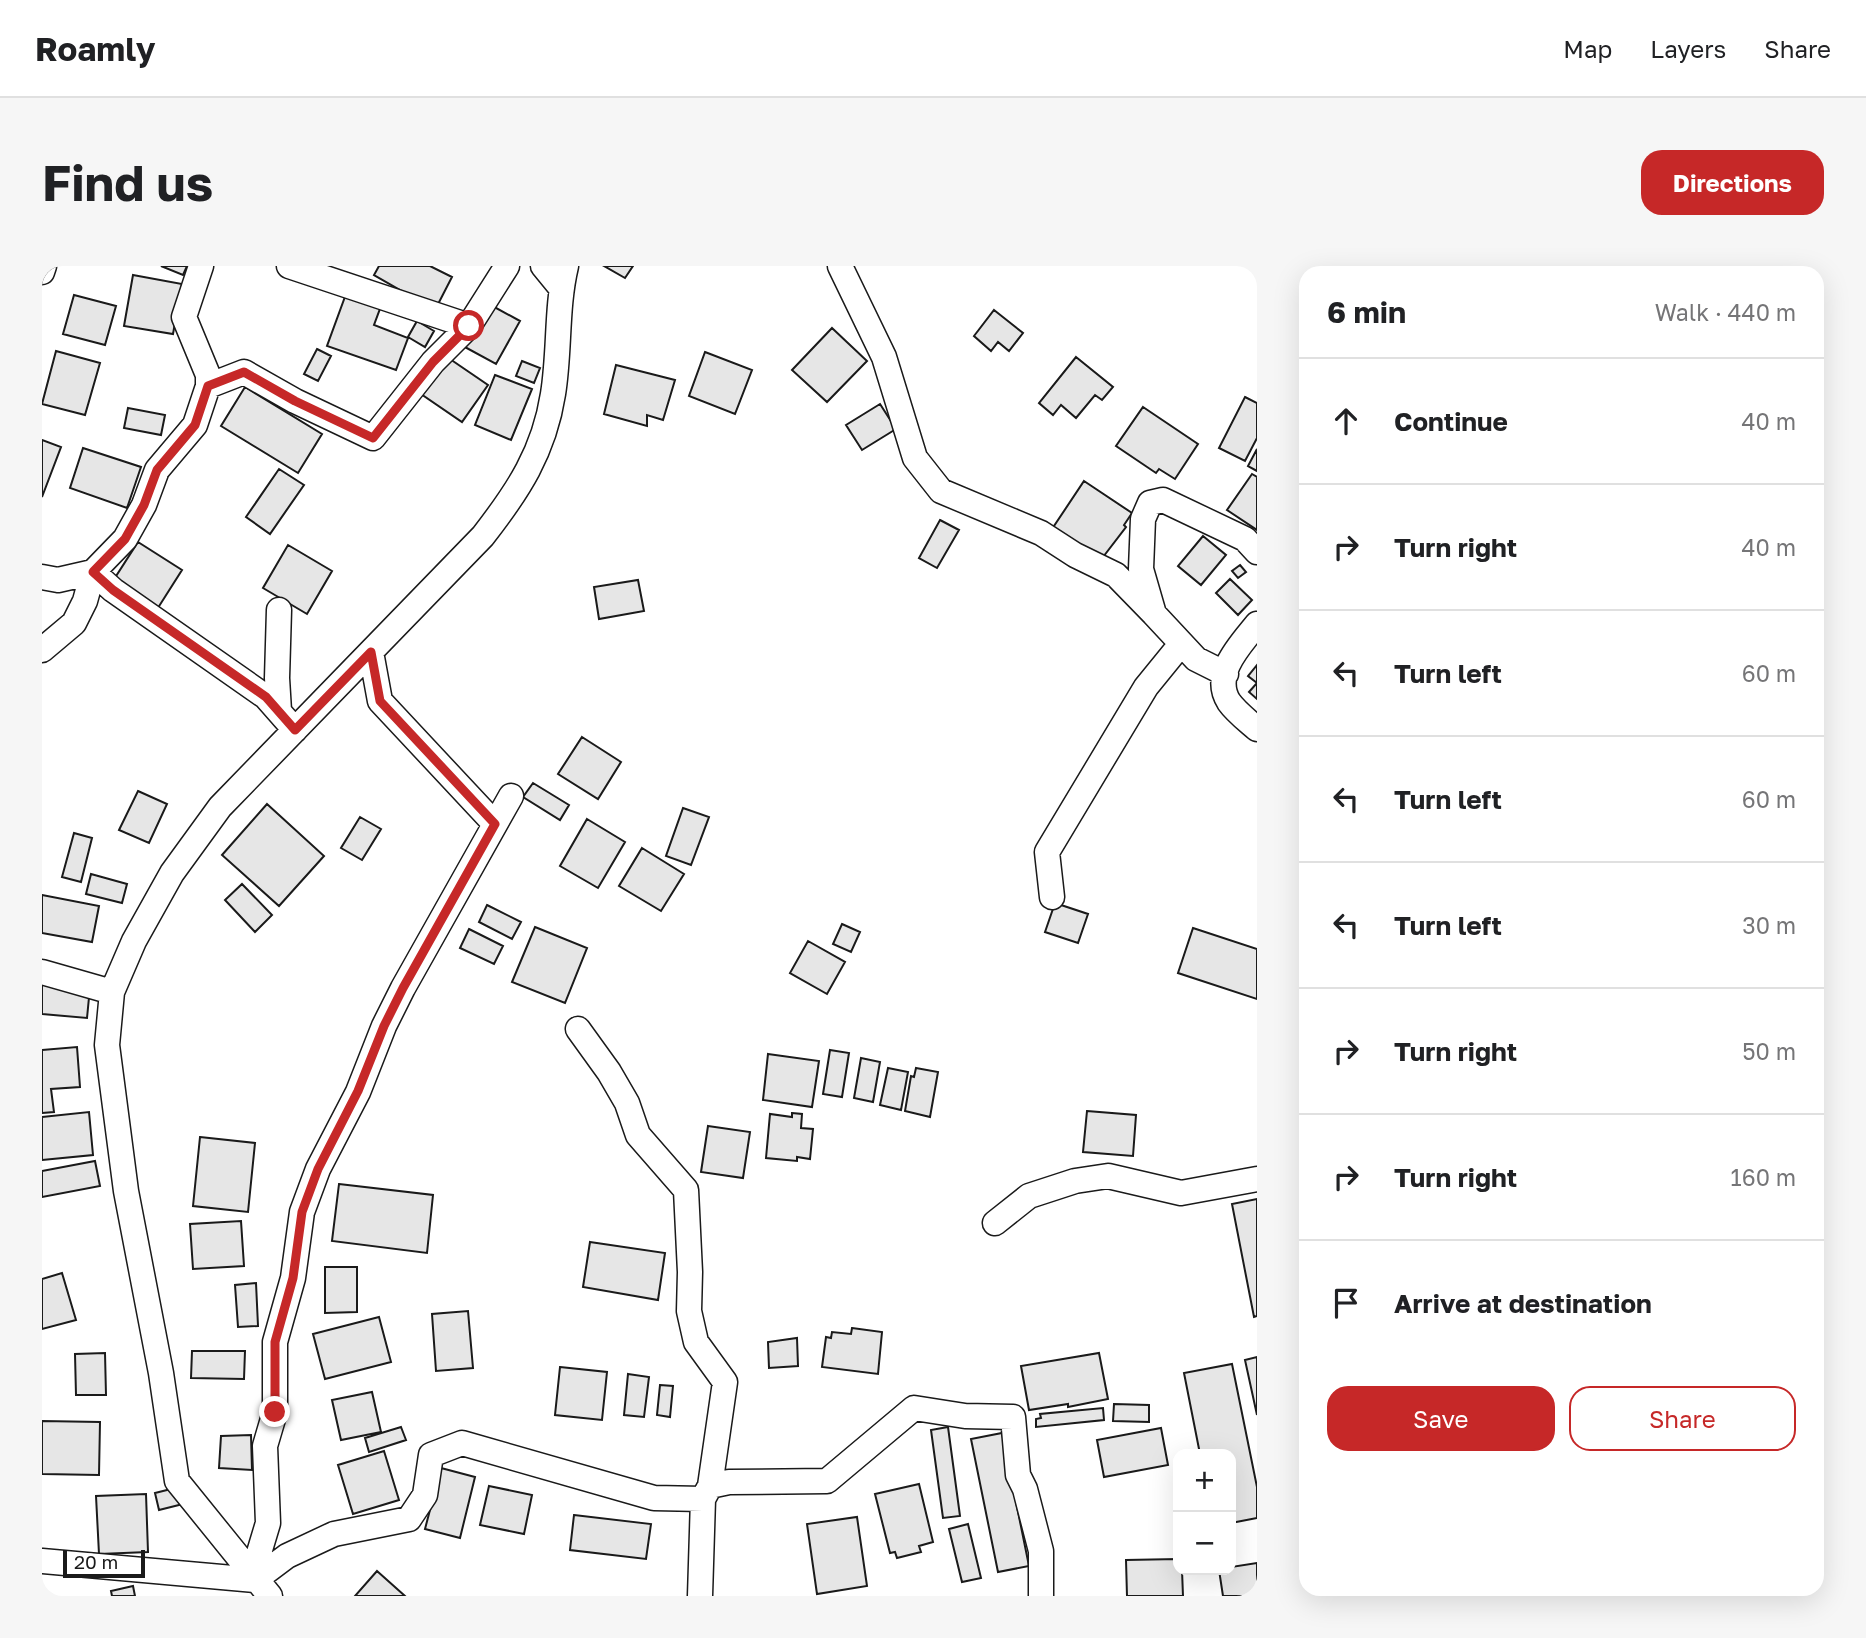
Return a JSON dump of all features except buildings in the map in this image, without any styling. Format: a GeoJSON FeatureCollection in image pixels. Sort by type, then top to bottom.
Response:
{"type":"FeatureCollection","features":[{"type":"Feature","properties":{"kind":"street"},"geometry":{"type":"LineString","coordinates":[[42,272],[44,266]]}},
{"type":"Feature","properties":{"kind":"street"},"geometry":{"type":"LineString","coordinates":[[42,650],[74,623],[85,601],[93,572],[125,539],[144,505],[157,470],[195,425],[208,386],[208,375],[184,317],[201,266]]}},
{"type":"Feature","properties":{"kind":"street"},"geometry":{"type":"LineString","coordinates":[[289,266],[469,326]]}},
{"type":"Feature","properties":{"kind":"street"},"geometry":{"type":"LineString","coordinates":[[208,386],[244,372],[295,401],[373,438],[433,362],[469,326],[507,266]]}},
{"type":"Feature","properties":{"kind":"street"},"geometry":{"type":"LineString","coordinates":[[262,1588],[177,1480],[161,1373],[125,1178],[107,1045],[112,992],[134,941],[172,873],[287,721],[371,652],[483,536],[515,495],[541,443],[553,394],[564,277],[543,266]]}},
{"type":"Feature","properties":{"kind":"street"},"geometry":{"type":"LineString","coordinates":[[840,266],[884,357],[915,458],[941,491],[1041,533],[1075,555],[1116,575],[1196,659],[1226,674]]}},
{"type":"Feature","properties":{"kind":"street"},"geometry":{"type":"LineString","coordinates":[[1154,614],[1141,569],[1143,519],[1150,503],[1163,500],[1245,539],[1257,552]]}},
{"type":"Feature","properties":{"kind":"street"},"geometry":{"type":"LineString","coordinates":[[42,577],[58,580],[93,572]]}},
{"type":"Feature","properties":{"kind":"street"},"geometry":{"type":"LineString","coordinates":[[93,572],[113,590],[266,697],[287,721]]}},
{"type":"Feature","properties":{"kind":"street"},"geometry":{"type":"LineString","coordinates":[[279,610],[277,678],[287,721]]}},
{"type":"Feature","properties":{"kind":"street"},"geometry":{"type":"LineString","coordinates":[[1257,624],[1231,657],[1224,690],[1230,703],[1257,729]]}},
{"type":"Feature","properties":{"kind":"street"},"geometry":{"type":"LineString","coordinates":[[1052,897],[1047,852],[1146,687],[1181,644]]}},
{"type":"Feature","properties":{"kind":"street"},"geometry":{"type":"LineString","coordinates":[[371,652],[380,701],[495,824]]}},
{"type":"Feature","properties":{"kind":"street"},"geometry":{"type":"LineString","coordinates":[[262,1588],[259,1553],[268,1523],[265,1446],[275,1412],[275,1342],[293,1278],[302,1212],[318,1169],[358,1091],[384,1026],[511,796]]}},
{"type":"Feature","properties":{"kind":"street"},"geometry":{"type":"LineString","coordinates":[[42,972],[112,992]]}},
{"type":"Feature","properties":{"kind":"street"},"geometry":{"type":"LineString","coordinates":[[578,1029],[628,1103],[638,1135],[686,1190],[689,1311],[696,1342],[725,1381],[707,1492],[700,1596]]}},
{"type":"Feature","properties":{"kind":"street"},"geometry":{"type":"LineString","coordinates":[[995,1223],[1029,1196],[1086,1179],[1108,1176],[1181,1193],[1257,1179]]}},
{"type":"Feature","properties":{"kind":"street"},"geometry":{"type":"LineString","coordinates":[[262,1588],[287,1556],[334,1534],[409,1519],[425,1494],[431,1455],[463,1443],[654,1498],[707,1492],[729,1482],[827,1480],[914,1408],[965,1416],[1013,1417],[1018,1475],[1041,1551],[1041,1596]]}},
{"type":"Feature","properties":{"kind":"street"},"geometry":{"type":"LineString","coordinates":[[42,1561],[262,1588]]}},
{"type":"Feature","properties":{"kind":"route"},"geometry":{"type":"LineString","coordinates":[[275,1412],[275,1342],[293,1278],[302,1212],[318,1169],[358,1091],[384,1026],[403,988],[495,824],[380,701],[371,652],[295,730],[266,697],[113,590],[93,572],[125,539],[144,505],[157,470],[195,425],[208,386],[244,372],[295,401],[373,438],[433,362],[469,326]]}}]}
